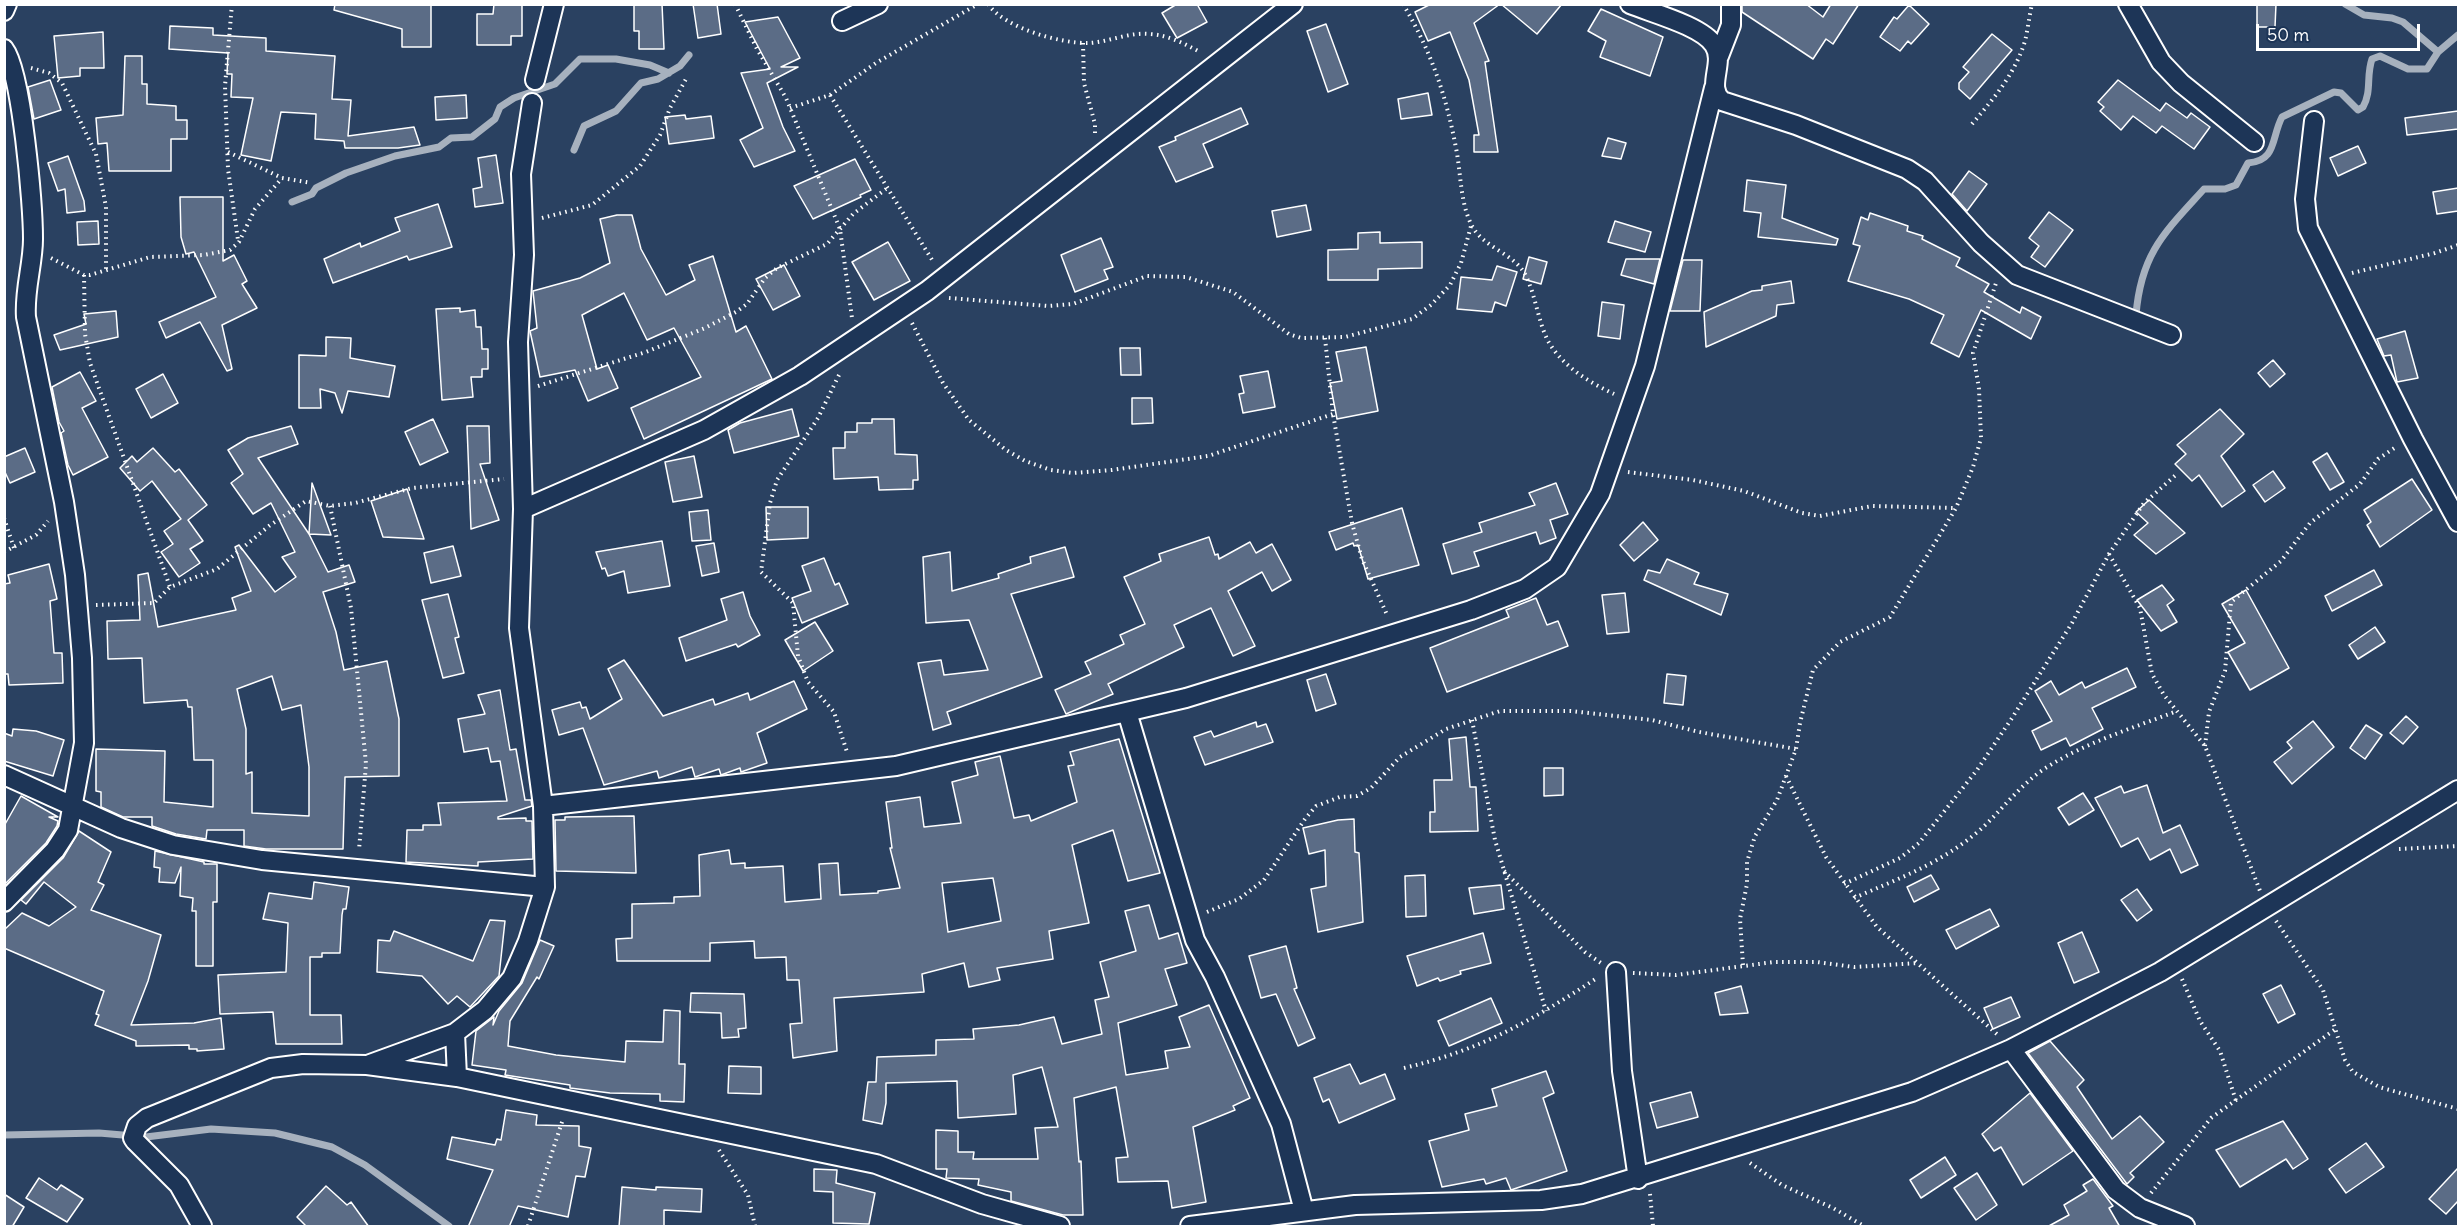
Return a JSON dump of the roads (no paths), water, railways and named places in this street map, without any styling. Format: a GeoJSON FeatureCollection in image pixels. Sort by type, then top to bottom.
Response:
{"type":"FeatureCollection","features":[{"type":"Feature","properties":{"kind":"street"},"geometry":{"type":"LineString","coordinates":[[4,11],[8,4]]}},
{"type":"Feature","properties":{"kind":"street"},"geometry":{"type":"LineString","coordinates":[[535,80],[554,4]]}},
{"type":"Feature","properties":{"kind":"street"},"geometry":{"type":"LineString","coordinates":[[842,21],[878,4]]}},
{"type":"Feature","properties":{"kind":"street"},"geometry":{"type":"LineString","coordinates":[[523,509],[704,430],[800,376],[927,291],[1293,4]]}},
{"type":"Feature","properties":{"kind":"street"},"geometry":{"type":"LineString","coordinates":[[1630,4],[1700,32],[1714,44],[1719,57]]}},
{"type":"Feature","properties":{"kind":"street"},"geometry":{"type":"LineString","coordinates":[[543,806],[896,766],[1186,698],[1471,610],[1525,589],[1557,567],[1600,494],[1633,405],[1714,87],[1719,57],[1731,25],[1731,4]]}},
{"type":"Feature","properties":{"kind":"street"},"geometry":{"type":"LineString","coordinates":[[2128,4],[2162,62],[2181,83],[2254,142]]}},
{"type":"Feature","properties":{"kind":"street"},"geometry":{"type":"LineString","coordinates":[[4,902],[55,850],[68,830],[84,743],[78,606],[64,502],[26,317],[25,297],[32,247],[23,128],[8,56]]}},
{"type":"Feature","properties":{"kind":"street"},"geometry":{"type":"LineString","coordinates":[[1714,87],[1716,96],[1722,101],[1796,125],[1907,169],[1925,181],[2002,264],[2017,275],[2171,335]]}},
{"type":"Feature","properties":{"kind":"street"},"geometry":{"type":"LineString","coordinates":[[367,1065],[455,1033],[485,1010],[512,978],[528,941],[545,887],[543,806],[519,628],[523,509],[518,342],[524,255],[521,174],[532,103]]}},
{"type":"Feature","properties":{"kind":"street"},"geometry":{"type":"LineString","coordinates":[[2314,122],[2305,199],[2308,228],[2413,439],[2458,522]]}},
{"type":"Feature","properties":{"kind":"street"},"geometry":{"type":"LineString","coordinates":[[1127,712],[1195,940],[1215,977],[1281,1124],[1304,1211]]}},
{"type":"Feature","properties":{"kind":"street"},"geometry":{"type":"LineString","coordinates":[[4,775],[121,828],[173,845],[262,860],[545,887]]}},
{"type":"Feature","properties":{"kind":"street"},"geometry":{"type":"LineString","coordinates":[[1190,1227],[1355,1206],[1541,1200],[1582,1194],[1643,1178],[1912,1092],[2011,1048],[2175,963],[2458,790]]}},
{"type":"Feature","properties":{"kind":"street"},"geometry":{"type":"LineString","coordinates":[[1614,970],[1622,1071],[1643,1178]]}},
{"type":"Feature","properties":{"kind":"street"},"geometry":{"type":"LineString","coordinates":[[455,1033],[457,1077]]}},
{"type":"Feature","properties":{"kind":"street"},"geometry":{"type":"LineString","coordinates":[[2011,1048],[2116,1190],[2140,1208],[2185,1227]]}},
{"type":"Feature","properties":{"kind":"street"},"geometry":{"type":"LineString","coordinates":[[202,1227],[179,1185],[133,1138],[137,1126],[147,1118],[271,1068],[303,1064],[367,1065],[457,1077],[876,1164],[982,1204],[1060,1227]]}},
{"type":"Feature","properties":{"kind":"waterway"},"geometry":{"type":"LineString","coordinates":[[2345,4],[2364,15],[2392,18],[2403,22],[2438,52]]}},
{"type":"Feature","properties":{"kind":"waterway"},"geometry":{"type":"LineString","coordinates":[[2136,315],[2143,275],[2149,259],[2167,231],[2204,189],[2225,189],[2236,185],[2248,163],[2264,158],[2272,147],[2282,117],[2334,92],[2341,93],[2358,110],[2366,101],[2372,59],[2380,56],[2408,69],[2427,69],[2438,52],[2458,35]]}},
{"type":"Feature","properties":{"kind":"waterway"},"geometry":{"type":"LineString","coordinates":[[574,150],[584,126],[616,111],[641,83],[658,79],[680,66],[689,55]]}},
{"type":"Feature","properties":{"kind":"waterway"},"geometry":{"type":"LineString","coordinates":[[292,202],[312,194],[316,188],[346,173],[395,156],[439,147],[451,138],[472,137],[495,119],[500,107],[514,98],[555,84],[580,59],[616,59],[650,65],[669,73]]}},
{"type":"Feature","properties":{"kind":"waterway"},"geometry":{"type":"LineString","coordinates":[[4,1135],[99,1133],[146,1137],[211,1129],[275,1133],[332,1147],[365,1165],[449,1226]]}}]}
